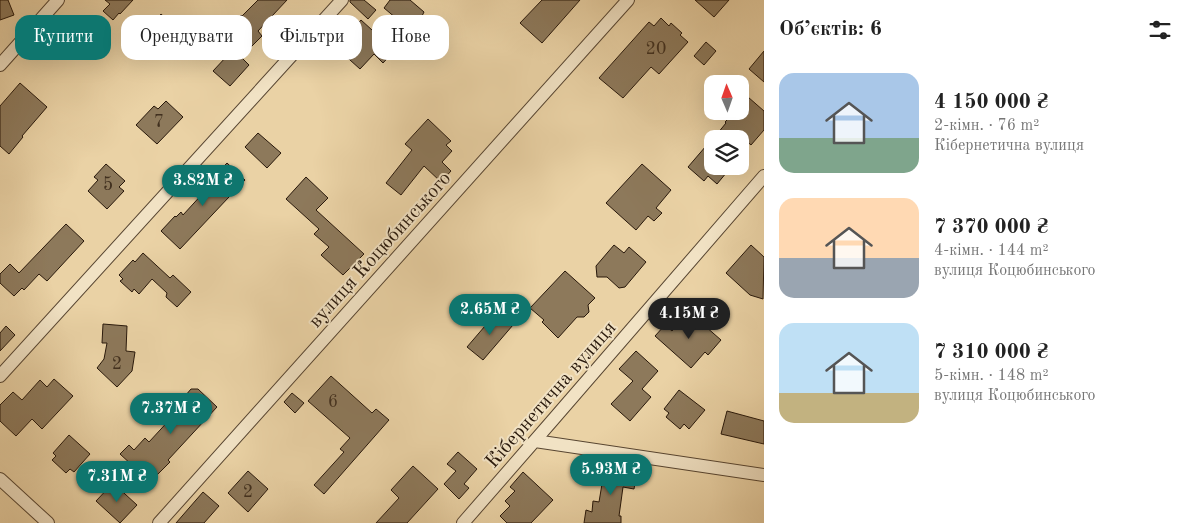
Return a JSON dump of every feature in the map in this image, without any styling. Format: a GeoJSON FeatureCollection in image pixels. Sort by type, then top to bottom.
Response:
{"type":"FeatureCollection","features":[{"type":"Feature","properties":{"kind":"street"},"geometry":{"type":"LineString","coordinates":[[0,65],[58,0]]}},
{"type":"Feature","properties":{"kind":"street"},"geometry":{"type":"LineString","coordinates":[[0,376],[342,0]]}},
{"type":"Feature","properties":{"kind":"street","name":"вулиця Коцюбинського"},"geometry":{"type":"LineString","coordinates":[[159,523],[628,0]]}},
{"type":"Feature","properties":{"kind":"street","name":"Кібернетична вулиця"},"geometry":{"type":"LineString","coordinates":[[463,523],[764,176]]}},
{"type":"Feature","properties":{"kind":"street"},"geometry":{"type":"LineString","coordinates":[[535,441],[764,475]]}},
{"type":"Feature","properties":{"kind":"street"},"geometry":{"type":"LineString","coordinates":[[0,479],[48,523]]}},
{"type":"Feature","properties":{"kind":"building"},"geometry":{"type":"Polygon","coordinates":[[[0,0],[8,0],[14,15],[0,20],[0,0]]]}},
{"type":"Feature","properties":{"kind":"building"},"geometry":{"type":"Polygon","coordinates":[[[105,0],[133,0],[113,20],[111,15],[107,15],[103,11],[110,4],[105,0]]]}},
{"type":"Feature","properties":{"kind":"building"},"geometry":{"type":"Polygon","coordinates":[[[258,0],[287,0],[273,15],[262,15],[262,27],[258,31],[262,36],[252,46],[252,15],[243,15],[258,0]]]}},
{"type":"Feature","properties":{"kind":"building"},"geometry":{"type":"Polygon","coordinates":[[[350,0],[364,0],[376,10],[368,19],[350,0]]]}},
{"type":"Feature","properties":{"kind":"building"},"geometry":{"type":"Polygon","coordinates":[[[390,0],[410,0],[424,12],[422,15],[392,15],[384,8],[390,0]]]}},
{"type":"Feature","properties":{"kind":"building"},"geometry":{"type":"Polygon","coordinates":[[[542,0],[580,0],[542,43],[520,23],[542,0]]]}},
{"type":"Feature","properties":{"kind":"building"},"geometry":{"type":"Polygon","coordinates":[[[695,0],[729,0],[714,17],[695,0]]]}},
{"type":"Feature","properties":{"kind":"building"},"geometry":{"type":"Polygon","coordinates":[[[661,18],[669,26],[671,23],[682,33],[680,35],[688,42],[659,74],[651,67],[623,98],[599,78],[649,22],[654,26],[661,18]]]}},
{"type":"Feature","properties":{"kind":"building"},"geometry":{"type":"Polygon","coordinates":[[[362,21],[372,30],[372,56],[360,69],[350,60],[362,60],[362,21]]]}},
{"type":"Feature","properties":{"kind":"building"},"geometry":{"type":"Polygon","coordinates":[[[706,42],[716,51],[704,65],[694,56],[706,42]]]}},
{"type":"Feature","properties":{"kind":"building"},"geometry":{"type":"Polygon","coordinates":[[[764,51],[764,82],[749,69],[764,51]]]}},
{"type":"Feature","properties":{"kind":"building"},"geometry":{"type":"Polygon","coordinates":[[[223,60],[244,60],[249,65],[230,86],[213,71],[223,60]]]}},
{"type":"Feature","properties":{"kind":"building"},"geometry":{"type":"Polygon","coordinates":[[[20,83],[47,107],[9,154],[0,146],[0,106],[20,83]]]}},
{"type":"Feature","properties":{"kind":"building"},"geometry":{"type":"Polygon","coordinates":[[[749,98],[764,111],[764,130],[751,145],[749,143],[749,130],[720,130],[727,120],[749,120],[749,98]]]}},
{"type":"Feature","properties":{"kind":"building"},"geometry":{"type":"Polygon","coordinates":[[[166,101],[183,117],[157,144],[136,125],[154,106],[158,109],[166,101]]]}},
{"type":"Feature","properties":{"kind":"building"},"geometry":{"type":"Polygon","coordinates":[[[428,119],[451,141],[446,145],[452,151],[442,162],[451,171],[441,182],[424,166],[401,195],[386,183],[412,150],[405,144],[428,119]]]}},
{"type":"Feature","properties":{"kind":"building"},"geometry":{"type":"Polygon","coordinates":[[[258,133],[281,153],[267,168],[245,147],[258,133]]]}},
{"type":"Feature","properties":{"kind":"building"},"geometry":{"type":"Polygon","coordinates":[[[704,148],[704,175],[724,175],[717,184],[708,176],[704,181],[688,167],[704,148]]]}},
{"type":"Feature","properties":{"kind":"building"},"geometry":{"type":"Polygon","coordinates":[[[227,163],[245,180],[180,249],[161,231],[175,216],[181,212],[183,215],[216,179],[214,177],[227,163]]]}},
{"type":"Feature","properties":{"kind":"building"},"geometry":{"type":"Polygon","coordinates":[[[106,164],[125,181],[119,187],[124,191],[107,209],[88,191],[98,180],[94,177],[106,164]]]}},
{"type":"Feature","properties":{"kind":"building"},"geometry":{"type":"Polygon","coordinates":[[[642,164],[671,190],[656,208],[662,213],[654,221],[648,216],[636,230],[606,203],[642,164]]]}},
{"type":"Feature","properties":{"kind":"building"},"geometry":{"type":"Polygon","coordinates":[[[306,177],[328,198],[316,210],[364,254],[343,275],[321,255],[329,247],[314,234],[319,229],[286,199],[306,177]]]}},
{"type":"Feature","properties":{"kind":"building"},"geometry":{"type":"Polygon","coordinates":[[[66,224],[84,241],[47,281],[39,274],[24,290],[22,288],[14,296],[0,283],[0,274],[10,264],[19,273],[66,224]]]}},
{"type":"Feature","properties":{"kind":"building"},"geometry":{"type":"Polygon","coordinates":[[[614,245],[624,253],[629,247],[646,262],[625,287],[619,288],[607,277],[597,277],[596,266],[614,245]]]}},
{"type":"Feature","properties":{"kind":"building"},"geometry":{"type":"Polygon","coordinates":[[[751,245],[764,257],[763,299],[750,295],[726,273],[751,245]]]}},
{"type":"Feature","properties":{"kind":"building"},"geometry":{"type":"Polygon","coordinates":[[[143,253],[170,278],[173,275],[191,292],[177,307],[166,297],[167,293],[152,279],[139,294],[134,289],[132,292],[120,281],[123,279],[119,275],[133,260],[135,262],[143,253]]]}},
{"type":"Feature","properties":{"kind":"building"},"geometry":{"type":"Polygon","coordinates":[[[565,271],[595,298],[588,305],[589,312],[584,317],[577,317],[558,338],[542,322],[544,320],[530,308],[565,271]]]}},
{"type":"Feature","properties":{"kind":"building"},"geometry":{"type":"Polygon","coordinates":[[[497,312],[513,325],[483,360],[467,347],[497,312]]]}},
{"type":"Feature","properties":{"kind":"building"},"geometry":{"type":"Polygon","coordinates":[[[689,312],[721,340],[708,355],[705,352],[691,368],[655,336],[665,325],[672,331],[689,312]]]}},
{"type":"Feature","properties":{"kind":"building"},"geometry":{"type":"Polygon","coordinates":[[[103,324],[127,326],[126,351],[135,352],[132,371],[117,387],[97,368],[104,359],[107,343],[102,343],[103,324]]]}},
{"type":"Feature","properties":{"kind":"building"},"geometry":{"type":"Polygon","coordinates":[[[6,326],[15,335],[0,351],[0,333],[6,326]]]}},
{"type":"Feature","properties":{"kind":"building"},"geometry":{"type":"Polygon","coordinates":[[[636,351],[658,371],[642,389],[651,397],[630,421],[611,404],[633,381],[619,369],[636,351]]]}},
{"type":"Feature","properties":{"kind":"building"},"geometry":{"type":"Polygon","coordinates":[[[331,376],[372,413],[376,409],[389,420],[324,494],[314,485],[344,452],[340,449],[350,438],[308,401],[331,376]]]}},
{"type":"Feature","properties":{"kind":"building"},"geometry":{"type":"Polygon","coordinates":[[[54,379],[73,396],[42,429],[32,419],[16,436],[0,421],[0,405],[13,392],[22,400],[40,380],[47,387],[54,379]]]}},
{"type":"Feature","properties":{"kind":"building"},"geometry":{"type":"Polygon","coordinates":[[[191,389],[198,389],[217,407],[168,460],[170,462],[157,475],[152,470],[145,477],[120,454],[129,445],[134,450],[145,438],[149,442],[184,404],[185,396],[191,389]]]}},
{"type":"Feature","properties":{"kind":"building"},"geometry":{"type":"Polygon","coordinates":[[[679,390],[705,410],[689,429],[684,424],[680,429],[666,417],[669,413],[664,409],[679,390]]]}},
{"type":"Feature","properties":{"kind":"building"},"geometry":{"type":"Polygon","coordinates":[[[292,393],[304,403],[295,413],[284,402],[292,393]]]}},
{"type":"Feature","properties":{"kind":"building"},"geometry":{"type":"Polygon","coordinates":[[[727,411],[764,421],[764,444],[721,434],[727,411]]]}},
{"type":"Feature","properties":{"kind":"building"},"geometry":{"type":"Polygon","coordinates":[[[69,435],[90,454],[74,472],[70,469],[66,473],[52,460],[56,456],[53,453],[69,435]]]}},
{"type":"Feature","properties":{"kind":"building"},"geometry":{"type":"Polygon","coordinates":[[[458,452],[477,469],[464,484],[469,488],[459,499],[444,484],[456,471],[447,464],[458,452]]]}},
{"type":"Feature","properties":{"kind":"building"},"geometry":{"type":"Polygon","coordinates":[[[413,466],[438,489],[407,523],[376,523],[399,498],[391,490],[413,466]]]}},
{"type":"Feature","properties":{"kind":"building"},"geometry":{"type":"Polygon","coordinates":[[[605,466],[637,471],[634,489],[623,487],[619,516],[621,516],[621,523],[584,523],[586,510],[592,512],[593,501],[599,502],[605,466]]]}},
{"type":"Feature","properties":{"kind":"building"},"geometry":{"type":"Polygon","coordinates":[[[248,471],[268,489],[248,512],[228,493],[248,471]]]}},
{"type":"Feature","properties":{"kind":"building"},"geometry":{"type":"Polygon","coordinates":[[[523,472],[553,500],[531,523],[507,523],[500,516],[510,506],[505,501],[515,491],[510,487],[523,472]]]}},
{"type":"Feature","properties":{"kind":"building"},"geometry":{"type":"Polygon","coordinates":[[[113,483],[137,505],[120,523],[96,501],[113,483]]]}},
{"type":"Feature","properties":{"kind":"building"},"geometry":{"type":"Polygon","coordinates":[[[203,492],[219,506],[204,523],[176,523],[203,492]]]}}]}
